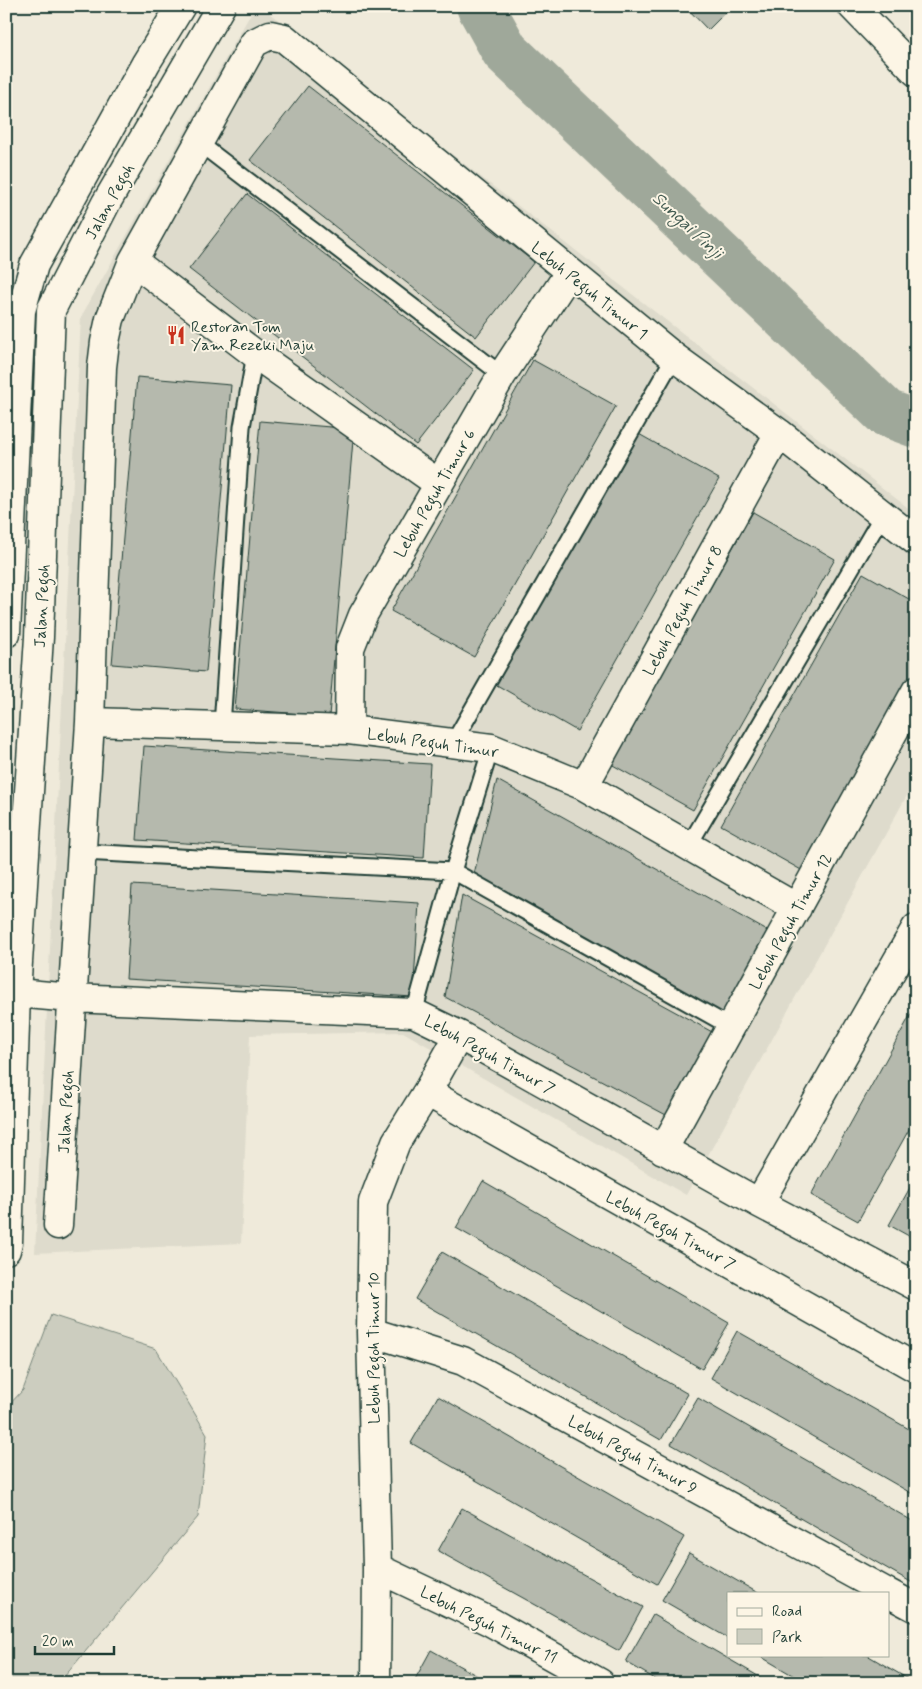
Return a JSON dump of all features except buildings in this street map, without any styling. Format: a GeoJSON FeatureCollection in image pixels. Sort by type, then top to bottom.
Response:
{"type":"FeatureCollection","features":[{"type":"Feature","properties":{"kind":"street"},"geometry":{"type":"LineString","coordinates":[[6,634],[21,311],[34,265],[146,64],[181,6]]}},
{"type":"Feature","properties":{"kind":"street","name":"Jalan Pegoh"},"geometry":{"type":"LineString","coordinates":[[6,1250],[9,1232],[11,1003],[35,708],[43,559],[51,310],[106,203],[221,6]]}},
{"type":"Feature","properties":{"kind":"street"},"geometry":{"type":"LineString","coordinates":[[852,6],[916,72]]}},
{"type":"Feature","properties":{"kind":"street","name":"Jalan Pegoh"},"geometry":{"type":"LineString","coordinates":[[58,1225],[90,722],[102,367],[105,342],[110,319],[133,261],[254,44],[270,35]]}},
{"type":"Feature","properties":{"kind":"street","name":"Lebuh Peguh Timur 1"},"geometry":{"type":"LineString","coordinates":[[270,35],[284,38],[674,357],[779,433],[916,541]]}},
{"type":"Feature","properties":{"kind":"street"},"geometry":{"type":"LineString","coordinates":[[133,261],[255,354],[439,484]]}},
{"type":"Feature","properties":{"kind":"street","name":"Lebuh Peguh Timur 6"},"geometry":{"type":"LineString","coordinates":[[349,730],[350,648],[363,615],[502,375],[569,273]]}},
{"type":"Feature","properties":{"kind":"street","name":"Lebuh Peguh Timur 8"},"geometry":{"type":"LineString","coordinates":[[584,786],[779,433]]}},
{"type":"Feature","properties":{"kind":"street"},"geometry":{"type":"LineString","coordinates":[[35,708],[28,694],[24,664],[18,651],[6,640],[22,624],[28,612],[35,572],[43,559]]}},
{"type":"Feature","properties":{"kind":"street","name":"Lebuh Peguh Timur 12"},"geometry":{"type":"LineString","coordinates":[[663,1150],[916,691]]}},
{"type":"Feature","properties":{"kind":"street","name":"Lebuh Peguh Timur"},"geometry":{"type":"LineString","coordinates":[[90,722],[349,730],[491,748],[584,786],[797,908]]}},
{"type":"Feature","properties":{"kind":"street"},"geometry":{"type":"LineString","coordinates":[[758,1203],[916,928]]}},
{"type":"Feature","properties":{"kind":"street"},"geometry":{"type":"LineString","coordinates":[[6,968],[11,1003]]}},
{"type":"Feature","properties":{"kind":"street","name":"Lebuh Peguh Timur 7"},"geometry":{"type":"LineString","coordinates":[[11,1003],[72,998],[414,1013],[459,1035],[758,1203],[916,1286]]}},
{"type":"Feature","properties":{"kind":"street","name":"Lebuh Pegoh Timur 10"},"geometry":{"type":"LineString","coordinates":[[376,1683],[377,1568],[371,1332],[373,1202],[396,1142],[459,1035]]}},
{"type":"Feature","properties":{"kind":"street","name":"Lebuh Pegoh Timur 7"},"geometry":{"type":"LineString","coordinates":[[427,1092],[916,1368]]}},
{"type":"Feature","properties":{"kind":"street","name":"Lebuh Peguh Timur 9"},"geometry":{"type":"LineString","coordinates":[[371,1332],[463,1361],[886,1592]]}},
{"type":"Feature","properties":{"kind":"street","name":"Lebuh Peguh Timur 11"},"geometry":{"type":"LineString","coordinates":[[377,1568],[488,1621],[600,1683]]}},
{"type":"Feature","properties":{"kind":"street","name":"Lebuh Peguh Timur 9"},"geometry":{"type":"LineString","coordinates":[[890,1594],[915,1607]]}},
{"type":"Feature","properties":{"kind":"lane"},"geometry":{"type":"LineString","coordinates":[[199,143],[502,375]]}},
{"type":"Feature","properties":{"kind":"lane"},"geometry":{"type":"LineString","coordinates":[[222,726],[242,427],[255,354]]}},
{"type":"Feature","properties":{"kind":"lane"},"geometry":{"type":"LineString","coordinates":[[453,743],[674,357]]}},
{"type":"Feature","properties":{"kind":"lane"},"geometry":{"type":"LineString","coordinates":[[688,846],[882,516]]}},
{"type":"Feature","properties":{"kind":"lane"},"geometry":{"type":"LineString","coordinates":[[414,1013],[453,871],[491,748]]}},
{"type":"Feature","properties":{"kind":"lane"},"geometry":{"type":"LineString","coordinates":[[82,852],[453,871],[731,1027]]}},
{"type":"Feature","properties":{"kind":"shaded area"},"geometry":{"type":"Polygon","coordinates":[[[255,6],[260,6],[916,514],[916,779],[686,1195],[403,1032],[250,1035],[241,1243],[35,1253],[81,317],[255,6]]]}},
{"type":"Feature","properties":{"kind":"green space"},"geometry":{"type":"Polygon","coordinates":[[[51,1315],[156,1349],[207,1434],[198,1517],[59,1683],[6,1683],[6,1408],[23,1390],[51,1315]]]}},
{"type":"Feature","properties":{"kind":"waterway","name":"Sungai Pinji"},"geometry":{"type":"LineString","coordinates":[[480,6],[505,51],[886,413],[916,424]]}},
{"type":"Feature","properties":{"kind":"place","name":"Restoran Tom Yam Rezeki Maju"},"geometry":{"type":"Point","coordinates":[176,335]}}]}
